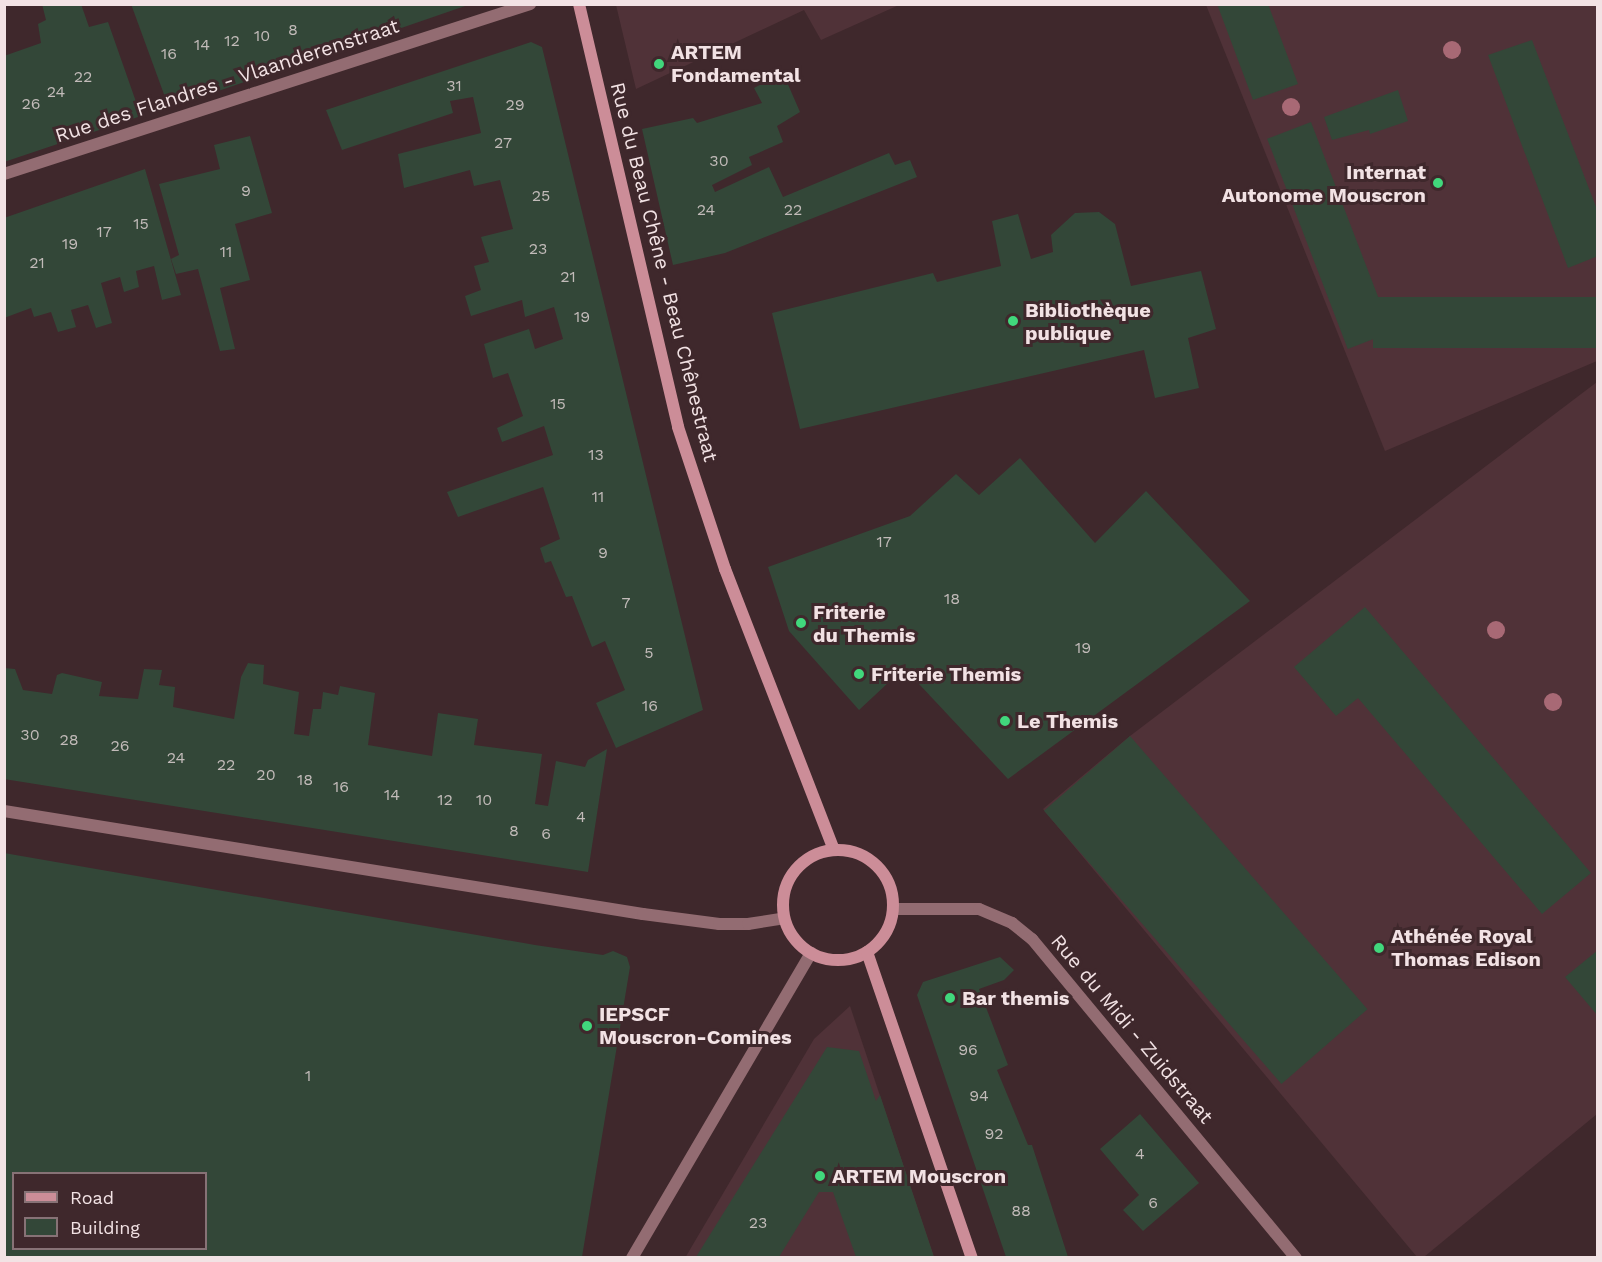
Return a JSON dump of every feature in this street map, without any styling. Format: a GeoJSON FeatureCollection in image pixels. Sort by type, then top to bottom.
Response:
{"type":"FeatureCollection","features":[{"type":"Feature","properties":{"kind":"street","name":"Rue des Flandres - Vlaanderenstraat"},"geometry":{"type":"LineString","coordinates":[[4,174],[530,4]]}},
{"type":"Feature","properties":{"kind":"street","name":"Rue du Beau Chêne - Beau Chênestraat"},"geometry":{"type":"LineString","coordinates":[[579,4],[678,427],[725,569],[834,850]]}},
{"type":"Feature","properties":{"kind":"street"},"geometry":{"type":"LineString","coordinates":[[4,811],[643,914],[748,924],[784,918]]}},
{"type":"Feature","properties":{"kind":"street"},"geometry":{"type":"LineString","coordinates":[[834,850],[862,855],[877,866],[888,881],[893,909],[888,929],[867,952],[833,961],[811,953],[794,939],[784,918],[786,886],[796,868],[814,855],[834,850]]}},
{"type":"Feature","properties":{"kind":"street","name":"Rue du Midi - Zuidstraat"},"geometry":{"type":"LineString","coordinates":[[893,909],[979,909],[1012,923],[1032,939],[1296,1257]]}},
{"type":"Feature","properties":{"kind":"street"},"geometry":{"type":"LineString","coordinates":[[867,952],[972,1257]]}},
{"type":"Feature","properties":{"kind":"street"},"geometry":{"type":"LineString","coordinates":[[632,1257],[811,953]]}},
{"type":"Feature","properties":{"kind":"shaded area","name":"ARTEM Fondamental"},"geometry":{"type":"Polygon","coordinates":[[[616,4],[899,5],[821,40],[804,10],[636,89],[616,4]]]}},
{"type":"Feature","properties":{"kind":"shaded area","name":"Internat Autonome Mouscron"},"geometry":{"type":"Polygon","coordinates":[[[1206,5],[1597,5],[1597,361],[1385,451],[1206,5]]]}},
{"type":"Feature","properties":{"kind":"shaded area","name":"Athénée Royal Thomas Edison"},"geometry":{"type":"Polygon","coordinates":[[[1597,382],[1597,1114],[1424,1257],[1417,1257],[1043,809],[1130,736],[1597,382]]]}},
{"type":"Feature","properties":{"kind":"shaded area","name":"ARTEM Mouscron"},"geometry":{"type":"Polygon","coordinates":[[[850,1006],[934,1257],[685,1258],[814,1039],[850,1006]]]}},
{"type":"Feature","properties":{"kind":"building"},"geometry":{"type":"Polygon","coordinates":[[[42,4],[81,4],[89,27],[108,22],[141,116],[4,162],[4,56],[41,43],[38,24],[46,20],[42,4]]]}},
{"type":"Feature","properties":{"kind":"building"},"geometry":{"type":"Polygon","coordinates":[[[131,4],[468,4],[468,5],[169,108],[131,4]]]}},
{"type":"Feature","properties":{"kind":"building"},"geometry":{"type":"Polygon","coordinates":[[[1217,4],[1268,4],[1298,84],[1253,100],[1217,4]]]}},
{"type":"Feature","properties":{"kind":"building"},"geometry":{"type":"Polygon","coordinates":[[[1532,40],[1598,212],[1598,256],[1568,268],[1488,55],[1532,40]]]}},
{"type":"Feature","properties":{"kind":"building"},"geometry":{"type":"Polygon","coordinates":[[[531,42],[542,47],[703,710],[616,748],[596,703],[625,690],[605,641],[592,647],[572,596],[566,597],[551,561],[545,563],[540,548],[560,539],[543,487],[458,517],[447,492],[553,455],[544,426],[502,442],[497,428],[523,416],[508,373],[493,378],[484,344],[529,329],[535,349],[563,339],[554,307],[525,317],[522,300],[471,316],[465,296],[481,290],[474,266],[489,262],[481,237],[513,229],[500,180],[474,186],[470,170],[404,188],[398,154],[481,133],[473,97],[450,101],[453,113],[342,150],[326,110],[531,42]]]}},
{"type":"Feature","properties":{"kind":"building"},"geometry":{"type":"Polygon","coordinates":[[[783,73],[800,112],[777,126],[783,142],[749,157],[752,165],[712,185],[715,192],[769,167],[783,197],[889,153],[895,165],[910,160],[917,177],[725,253],[673,265],[642,129],[693,118],[697,123],[762,103],[754,88],[783,73]]]}},
{"type":"Feature","properties":{"kind":"building"},"geometry":{"type":"Polygon","coordinates":[[[1398,90],[1408,121],[1370,134],[1369,130],[1332,140],[1324,117],[1398,90]]]}},
{"type":"Feature","properties":{"kind":"building"},"geometry":{"type":"Polygon","coordinates":[[[1311,122],[1392,332],[1348,349],[1267,139],[1311,122]]]}},
{"type":"Feature","properties":{"kind":"building"},"geometry":{"type":"Polygon","coordinates":[[[250,136],[272,213],[235,224],[250,280],[220,288],[235,349],[220,351],[198,269],[176,274],[171,259],[179,255],[159,184],[220,169],[214,145],[250,136]]]}},
{"type":"Feature","properties":{"kind":"building"},"geometry":{"type":"Polygon","coordinates":[[[145,169],[181,295],[162,300],[154,266],[136,271],[139,287],[124,292],[120,277],[101,283],[112,323],[96,328],[88,305],[71,310],[76,327],[58,332],[51,312],[34,317],[31,308],[4,318],[4,218],[145,169]]]}},
{"type":"Feature","properties":{"kind":"building"},"geometry":{"type":"Polygon","coordinates":[[[1099,212],[1115,224],[1131,286],[1201,271],[1216,329],[1188,338],[1199,388],[1155,398],[1144,350],[800,429],[772,313],[933,273],[937,282],[1001,266],[992,221],[1018,214],[1031,259],[1053,252],[1051,235],[1075,213],[1099,212]]]}},
{"type":"Feature","properties":{"kind":"building"},"geometry":{"type":"Polygon","coordinates":[[[1373,297],[1598,297],[1598,348],[1373,348],[1373,297]]]}},
{"type":"Feature","properties":{"kind":"building"},"geometry":{"type":"Polygon","coordinates":[[[1020,458],[1095,543],[1146,491],[1250,601],[1008,779],[904,668],[859,710],[789,631],[768,567],[910,516],[956,474],[979,495],[1020,458]]]}},
{"type":"Feature","properties":{"kind":"building"},"geometry":{"type":"Polygon","coordinates":[[[1365,607],[1591,873],[1542,914],[1358,698],[1336,716],[1294,667],[1365,607]]]}},
{"type":"Feature","properties":{"kind":"building"},"geometry":{"type":"Polygon","coordinates":[[[248,663],[264,665],[263,684],[299,692],[294,734],[309,736],[313,709],[321,709],[323,692],[338,695],[340,686],[375,693],[368,745],[432,756],[438,713],[478,719],[474,745],[542,754],[535,804],[548,806],[556,761],[585,767],[588,760],[607,749],[588,872],[4,779],[4,668],[15,669],[23,690],[52,694],[57,675],[62,673],[102,682],[99,696],[138,699],[144,669],[162,670],[159,685],[175,687],[173,707],[234,719],[241,677],[248,663]]]}},
{"type":"Feature","properties":{"kind":"building"},"geometry":{"type":"Polygon","coordinates":[[[1130,736],[1367,1009],[1281,1084],[1044,811],[1130,736]]]}},
{"type":"Feature","properties":{"kind":"building"},"geometry":{"type":"Polygon","coordinates":[[[4,853],[535,945],[603,955],[613,951],[627,957],[630,967],[582,1257],[4,1257],[4,853]]]}},
{"type":"Feature","properties":{"kind":"building"},"geometry":{"type":"Polygon","coordinates":[[[1598,950],[1598,1016],[1565,977],[1598,950]]]}},
{"type":"Feature","properties":{"kind":"building"},"geometry":{"type":"Polygon","coordinates":[[[1000,957],[1014,970],[1004,980],[979,989],[1008,1065],[997,1070],[1028,1145],[1032,1145],[1068,1257],[1006,1257],[917,995],[923,982],[1000,957]]]}},
{"type":"Feature","properties":{"kind":"building","name":"ARTEM Mouscron"},"geometry":{"type":"Polygon","coordinates":[[[827,1047],[859,1051],[876,1101],[880,1095],[934,1257],[856,1257],[833,1192],[819,1192],[779,1257],[696,1257],[827,1047]]]}},
{"type":"Feature","properties":{"kind":"building"},"geometry":{"type":"Polygon","coordinates":[[[1140,1114],[1199,1183],[1143,1231],[1123,1210],[1139,1195],[1100,1149],[1140,1114]]]}},
{"type":"Feature","properties":{"kind":"place","name":"ARTEM Fondamental"},"geometry":{"type":"Point","coordinates":[659,64]}},
{"type":"Feature","properties":{"kind":"place","name":"Internat Autonome Mouscron"},"geometry":{"type":"Point","coordinates":[1438,183]}},
{"type":"Feature","properties":{"kind":"place","name":"Bibliothèque publique"},"geometry":{"type":"Point","coordinates":[1013,321]}},
{"type":"Feature","properties":{"kind":"place","name":"Friterie du Themis"},"geometry":{"type":"Point","coordinates":[801,623]}},
{"type":"Feature","properties":{"kind":"place","name":"Friterie Themis"},"geometry":{"type":"Point","coordinates":[859,674]}},
{"type":"Feature","properties":{"kind":"place","name":"Le Themis"},"geometry":{"type":"Point","coordinates":[1005,721]}},
{"type":"Feature","properties":{"kind":"place","name":"Athénée Royal Thomas Edison"},"geometry":{"type":"Point","coordinates":[1379,948]}},
{"type":"Feature","properties":{"kind":"place","name":"Bar themis"},"geometry":{"type":"Point","coordinates":[950,998]}},
{"type":"Feature","properties":{"kind":"place","name":"IEPSCF Mouscron-Comines"},"geometry":{"type":"Point","coordinates":[587,1026]}},
{"type":"Feature","properties":{"kind":"place","name":"ARTEM Mouscron"},"geometry":{"type":"Point","coordinates":[820,1176]}}]}
